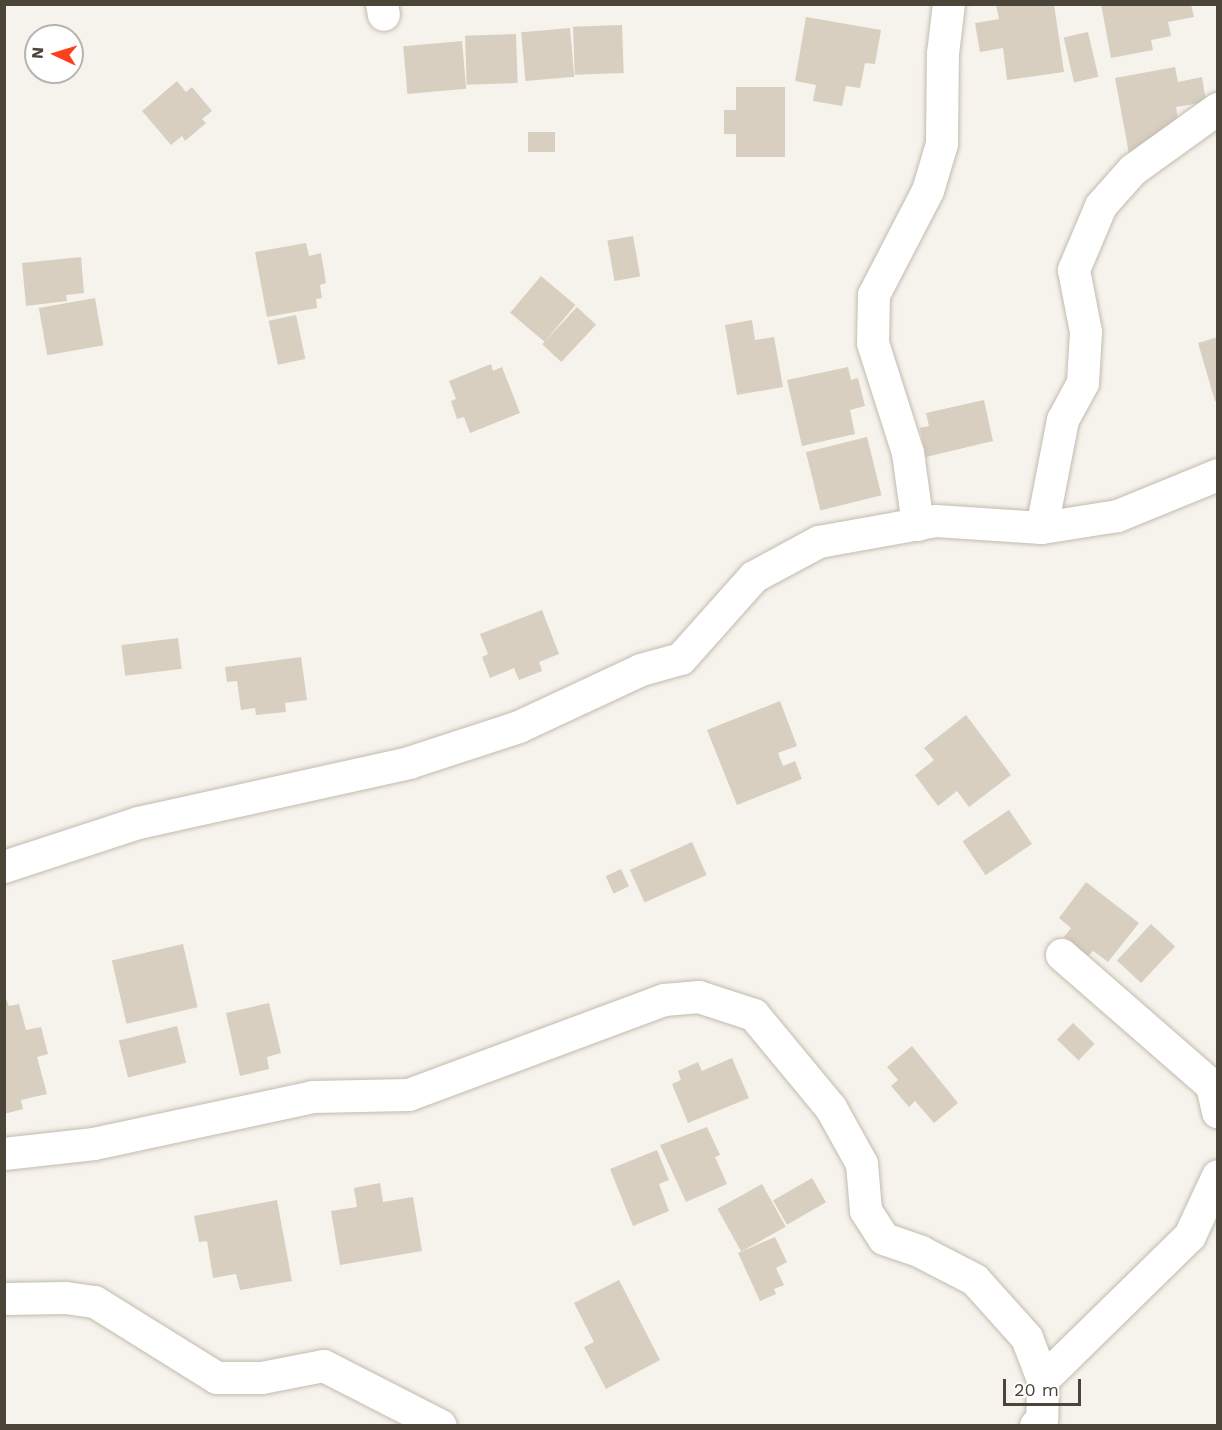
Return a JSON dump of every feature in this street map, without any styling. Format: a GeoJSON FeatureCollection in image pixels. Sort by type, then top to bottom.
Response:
{"type":"FeatureCollection","features":[{"type":"Feature","properties":{"kind":"street"},"geometry":{"type":"LineString","coordinates":[[918,525],[908,453],[873,343],[874,295],[928,191],[942,144],[943,54],[949,4]]}},
{"type":"Feature","properties":{"kind":"street"},"geometry":{"type":"LineString","coordinates":[[1042,528],[1063,420],[1083,383],[1086,332],[1074,270],[1096,217],[1133,170],[1218,109]]}},
{"type":"Feature","properties":{"kind":"street"},"geometry":{"type":"LineString","coordinates":[[4,867],[139,824],[409,764],[519,727],[641,670],[681,659],[754,577],[819,542],[936,521],[1042,528],[1118,516],[1218,475]]}},
{"type":"Feature","properties":{"kind":"street"},"geometry":{"type":"LineString","coordinates":[[1062,955],[1155,1041],[1212,1086],[1218,1112]]}},
{"type":"Feature","properties":{"kind":"street"},"geometry":{"type":"LineString","coordinates":[[4,1154],[94,1144],[313,1097],[409,1095],[665,1000],[699,997],[754,1015],[831,1108],[862,1164],[866,1211],[884,1239],[921,1252],[975,1280],[1027,1338],[1042,1380],[1042,1419],[1036,1425]]}},
{"type":"Feature","properties":{"kind":"street"},"geometry":{"type":"LineString","coordinates":[[1042,1380],[1190,1236],[1218,1176]]}},
{"type":"Feature","properties":{"kind":"street"},"geometry":{"type":"LineString","coordinates":[[4,1299],[66,1298],[95,1302],[217,1378],[262,1378],[324,1366],[441,1425]]}},
{"type":"Feature","properties":{"kind":"building"},"geometry":{"type":"Polygon","coordinates":[[[1054,4],[1064,72],[1007,80],[1003,48],[980,52],[975,23],[999,19],[996,5],[1054,4]]]}},
{"type":"Feature","properties":{"kind":"building"},"geometry":{"type":"Polygon","coordinates":[[[1101,4],[1191,4],[1194,17],[1168,22],[1171,36],[1151,40],[1153,50],[1111,58],[1101,4]]]}},
{"type":"Feature","properties":{"kind":"building"},"geometry":{"type":"Polygon","coordinates":[[[806,17],[881,30],[875,64],[865,63],[860,88],[846,86],[842,106],[813,101],[816,85],[795,81],[806,17]]]}},
{"type":"Feature","properties":{"kind":"building"},"geometry":{"type":"Polygon","coordinates":[[[622,25],[624,73],[575,75],[573,27],[622,25]]]}},
{"type":"Feature","properties":{"kind":"building"},"geometry":{"type":"Polygon","coordinates":[[[570,28],[574,77],[525,81],[521,32],[570,28]]]}},
{"type":"Feature","properties":{"kind":"building"},"geometry":{"type":"Polygon","coordinates":[[[1088,32],[1098,77],[1074,82],[1064,38],[1088,32]]]}},
{"type":"Feature","properties":{"kind":"building"},"geometry":{"type":"Polygon","coordinates":[[[516,34],[518,83],[467,85],[465,36],[516,34]]]}},
{"type":"Feature","properties":{"kind":"building"},"geometry":{"type":"Polygon","coordinates":[[[462,41],[466,89],[407,94],[403,46],[462,41]]]}},
{"type":"Feature","properties":{"kind":"building"},"geometry":{"type":"Polygon","coordinates":[[[1175,67],[1178,82],[1202,77],[1206,102],[1176,107],[1180,132],[1129,154],[1115,78],[1175,67]]]}},
{"type":"Feature","properties":{"kind":"building"},"geometry":{"type":"Polygon","coordinates":[[[177,81],[186,92],[192,87],[212,111],[202,119],[206,123],[185,141],[182,136],[171,145],[142,111],[177,81]]]}},
{"type":"Feature","properties":{"kind":"building"},"geometry":{"type":"Polygon","coordinates":[[[736,87],[785,87],[785,157],[736,157],[736,134],[724,134],[724,110],[736,110],[736,87]]]}},
{"type":"Feature","properties":{"kind":"building"},"geometry":{"type":"Polygon","coordinates":[[[528,132],[555,132],[555,152],[528,152],[528,132]]]}},
{"type":"Feature","properties":{"kind":"building"},"geometry":{"type":"Polygon","coordinates":[[[633,236],[640,276],[615,281],[607,241],[633,236]]]}},
{"type":"Feature","properties":{"kind":"building"},"geometry":{"type":"Polygon","coordinates":[[[306,243],[309,256],[321,253],[326,283],[320,285],[322,298],[316,299],[317,308],[267,317],[255,252],[306,243]]]}},
{"type":"Feature","properties":{"kind":"building"},"geometry":{"type":"Polygon","coordinates":[[[81,257],[84,293],[66,295],[67,301],[26,306],[22,263],[81,257]]]}},
{"type":"Feature","properties":{"kind":"building"},"geometry":{"type":"Polygon","coordinates":[[[541,276],[575,305],[545,342],[510,313],[541,276]]]}},
{"type":"Feature","properties":{"kind":"building"},"geometry":{"type":"Polygon","coordinates":[[[95,298],[103,345],[47,355],[39,308],[95,298]]]}},
{"type":"Feature","properties":{"kind":"building"},"geometry":{"type":"Polygon","coordinates":[[[577,307],[596,325],[561,362],[542,344],[577,307]]]}},
{"type":"Feature","properties":{"kind":"building"},"geometry":{"type":"Polygon","coordinates":[[[296,315],[305,359],[278,365],[269,321],[296,315]]]}},
{"type":"Feature","properties":{"kind":"building"},"geometry":{"type":"Polygon","coordinates":[[[752,320],[755,340],[774,337],[783,387],[737,395],[725,325],[752,320]]]}},
{"type":"Feature","properties":{"kind":"building"},"geometry":{"type":"Polygon","coordinates":[[[1218,337],[1218,401],[1215,401],[1198,343],[1218,337]]]}},
{"type":"Feature","properties":{"kind":"building"},"geometry":{"type":"Polygon","coordinates":[[[491,364],[493,371],[502,367],[520,413],[470,433],[464,417],[457,419],[451,401],[456,399],[449,381],[491,364]]]}},
{"type":"Feature","properties":{"kind":"building"},"geometry":{"type":"Polygon","coordinates":[[[848,367],[851,380],[858,378],[865,406],[850,410],[855,434],[802,446],[787,380],[848,367]]]}},
{"type":"Feature","properties":{"kind":"building"},"geometry":{"type":"Polygon","coordinates":[[[984,400],[993,441],[926,457],[920,428],[929,426],[926,413],[984,400]]]}},
{"type":"Feature","properties":{"kind":"building"},"geometry":{"type":"Polygon","coordinates":[[[867,437],[882,495],[820,510],[806,452],[867,437]]]}},
{"type":"Feature","properties":{"kind":"building"},"geometry":{"type":"Polygon","coordinates":[[[542,610],[559,654],[539,662],[542,671],[519,680],[514,668],[490,678],[482,657],[488,654],[480,634],[542,610]]]}},
{"type":"Feature","properties":{"kind":"building"},"geometry":{"type":"Polygon","coordinates":[[[178,638],[182,669],[125,676],[121,645],[178,638]]]}},
{"type":"Feature","properties":{"kind":"building"},"geometry":{"type":"Polygon","coordinates":[[[301,657],[307,700],[285,703],[286,712],[256,715],[255,708],[241,710],[237,681],[227,682],[225,667],[301,657]]]}},
{"type":"Feature","properties":{"kind":"building"},"geometry":{"type":"Polygon","coordinates":[[[780,701],[797,746],[778,753],[783,766],[795,761],[802,779],[737,805],[707,730],[780,701]]]}},
{"type":"Feature","properties":{"kind":"building"},"geometry":{"type":"Polygon","coordinates":[[[966,715],[1011,775],[969,807],[957,791],[938,806],[915,775],[934,760],[924,748],[966,715]]]}},
{"type":"Feature","properties":{"kind":"building"},"geometry":{"type":"Polygon","coordinates":[[[1009,810],[1032,844],[986,875],[963,841],[1009,810]]]}},
{"type":"Feature","properties":{"kind":"building"},"geometry":{"type":"Polygon","coordinates":[[[692,842],[707,875],[645,903],[630,870],[692,842]]]}},
{"type":"Feature","properties":{"kind":"building"},"geometry":{"type":"Polygon","coordinates":[[[621,869],[629,886],[614,893],[606,876],[621,869]]]}},
{"type":"Feature","properties":{"kind":"building"},"geometry":{"type":"Polygon","coordinates":[[[1086,882],[1139,923],[1108,962],[1093,951],[1088,956],[1064,937],[1071,928],[1059,918],[1086,882]]]}},
{"type":"Feature","properties":{"kind":"building"},"geometry":{"type":"Polygon","coordinates":[[[1151,924],[1175,947],[1141,983],[1117,961],[1151,924]]]}},
{"type":"Feature","properties":{"kind":"building"},"geometry":{"type":"Polygon","coordinates":[[[183,944],[198,1007],[126,1024],[112,960],[183,944]]]}},
{"type":"Feature","properties":{"kind":"building"},"geometry":{"type":"Polygon","coordinates":[[[4,994],[9,1006],[19,1004],[26,1030],[41,1027],[48,1054],[37,1057],[47,1094],[21,1100],[23,1109],[4,1114],[4,994]]]}},
{"type":"Feature","properties":{"kind":"building"},"geometry":{"type":"Polygon","coordinates":[[[269,1003],[281,1053],[267,1057],[269,1069],[240,1076],[226,1013],[269,1003]]]}},
{"type":"Feature","properties":{"kind":"building"},"geometry":{"type":"Polygon","coordinates":[[[1073,1023],[1095,1044],[1079,1060],[1057,1040],[1073,1023]]]}},
{"type":"Feature","properties":{"kind":"building"},"geometry":{"type":"Polygon","coordinates":[[[177,1026],[186,1063],[128,1077],[119,1041],[177,1026]]]}},
{"type":"Feature","properties":{"kind":"building"},"geometry":{"type":"Polygon","coordinates":[[[912,1046],[958,1103],[934,1123],[915,1101],[909,1107],[891,1086],[898,1080],[887,1067],[912,1046]]]}},
{"type":"Feature","properties":{"kind":"building"},"geometry":{"type":"Polygon","coordinates":[[[732,1058],[749,1098],[688,1123],[672,1084],[681,1080],[678,1071],[698,1062],[702,1071],[732,1058]]]}},
{"type":"Feature","properties":{"kind":"building"},"geometry":{"type":"Polygon","coordinates":[[[707,1127],[720,1155],[715,1157],[727,1184],[686,1202],[660,1145],[707,1127]]]}},
{"type":"Feature","properties":{"kind":"building"},"geometry":{"type":"Polygon","coordinates":[[[657,1150],[669,1180],[659,1184],[669,1211],[633,1226],[610,1169],[657,1150]]]}},
{"type":"Feature","properties":{"kind":"building"},"geometry":{"type":"Polygon","coordinates":[[[812,1178],[826,1202],[787,1225],[773,1200],[812,1178]]]}},
{"type":"Feature","properties":{"kind":"building"},"geometry":{"type":"Polygon","coordinates":[[[380,1183],[383,1202],[413,1197],[422,1251],[340,1265],[331,1211],[357,1207],[354,1188],[380,1183]]]}},
{"type":"Feature","properties":{"kind":"building"},"geometry":{"type":"Polygon","coordinates":[[[762,1184],[786,1227],[741,1252],[717,1209],[762,1184]]]}},
{"type":"Feature","properties":{"kind":"building"},"geometry":{"type":"Polygon","coordinates":[[[277,1200],[292,1281],[240,1290],[236,1274],[213,1278],[207,1241],[199,1242],[194,1216],[277,1200]]]}},
{"type":"Feature","properties":{"kind":"building"},"geometry":{"type":"Polygon","coordinates":[[[775,1237],[787,1262],[776,1268],[784,1285],[774,1289],[776,1294],[760,1301],[738,1253],[775,1237]]]}},
{"type":"Feature","properties":{"kind":"building"},"geometry":{"type":"Polygon","coordinates":[[[619,1280],[660,1360],[606,1389],[584,1347],[594,1342],[574,1303],[619,1280]]]}}]}
